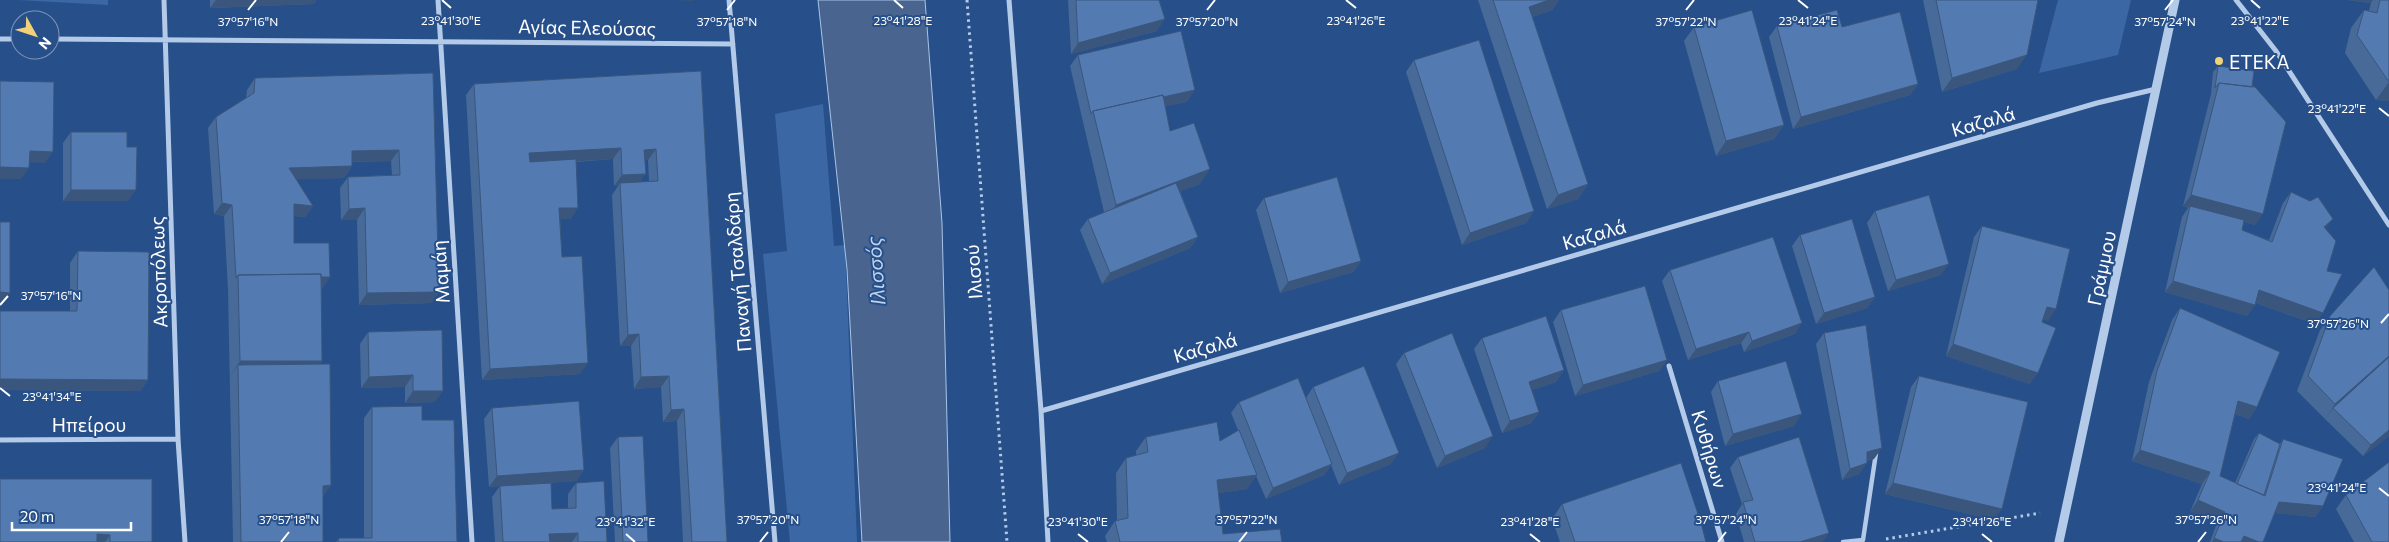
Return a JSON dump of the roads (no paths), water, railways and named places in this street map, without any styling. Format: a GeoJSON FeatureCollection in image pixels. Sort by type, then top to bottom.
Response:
{"type":"FeatureCollection","features":[{"type":"Feature","properties":{"kind":"street","name":"Ακροπόλεως"},"geometry":{"type":"LineString","coordinates":[[164,0],[178,438],[185,542]]}},
{"type":"Feature","properties":{"kind":"street","name":"Μαμάη"},"geometry":{"type":"LineString","coordinates":[[438,0],[472,542]]}},
{"type":"Feature","properties":{"kind":"street","name":"Παναγή Τσαλδάρη"},"geometry":{"type":"LineString","coordinates":[[729,0],[775,542]]}},
{"type":"Feature","properties":{"kind":"street"},"geometry":{"type":"LineString","coordinates":[[1009,0],[1041,410],[1048,542]]}},
{"type":"Feature","properties":{"kind":"street","name":"Γράμμου"},"geometry":{"type":"LineString","coordinates":[[2059,542],[2175,0]]}},
{"type":"Feature","properties":{"kind":"street"},"geometry":{"type":"LineString","coordinates":[[2236,0],[2276,51],[2389,225]]}},
{"type":"Feature","properties":{"kind":"street","name":"Αγίας Ελεούσας"},"geometry":{"type":"LineString","coordinates":[[60,39],[441,40],[733,44]]}},
{"type":"Feature","properties":{"kind":"street","name":"Καζαλά"},"geometry":{"type":"LineString","coordinates":[[1041,410],[2078,109],[2156,89]]}},
{"type":"Feature","properties":{"kind":"street","name":"Κυθήρων"},"geometry":{"type":"LineString","coordinates":[[1669,366],[1722,542]]}},
{"type":"Feature","properties":{"kind":"street","name":"Ηπείρου"},"geometry":{"type":"LineString","coordinates":[[0,440],[178,438]]}},
{"type":"Feature","properties":{"kind":"street"},"geometry":{"type":"LineString","coordinates":[[1843,542],[1863,540],[1878,446]]}},
{"type":"Feature","properties":{"kind":"water","name":"Ιλισσός"},"geometry":{"type":"Polygon","coordinates":[[[818,0],[925,0],[942,223],[950,542],[862,542],[847,269],[818,0]]]}},
{"type":"Feature","properties":{"kind":"place","name":"ΕΤΕΚΑ"},"geometry":{"type":"Point","coordinates":[2219,61]}}]}
